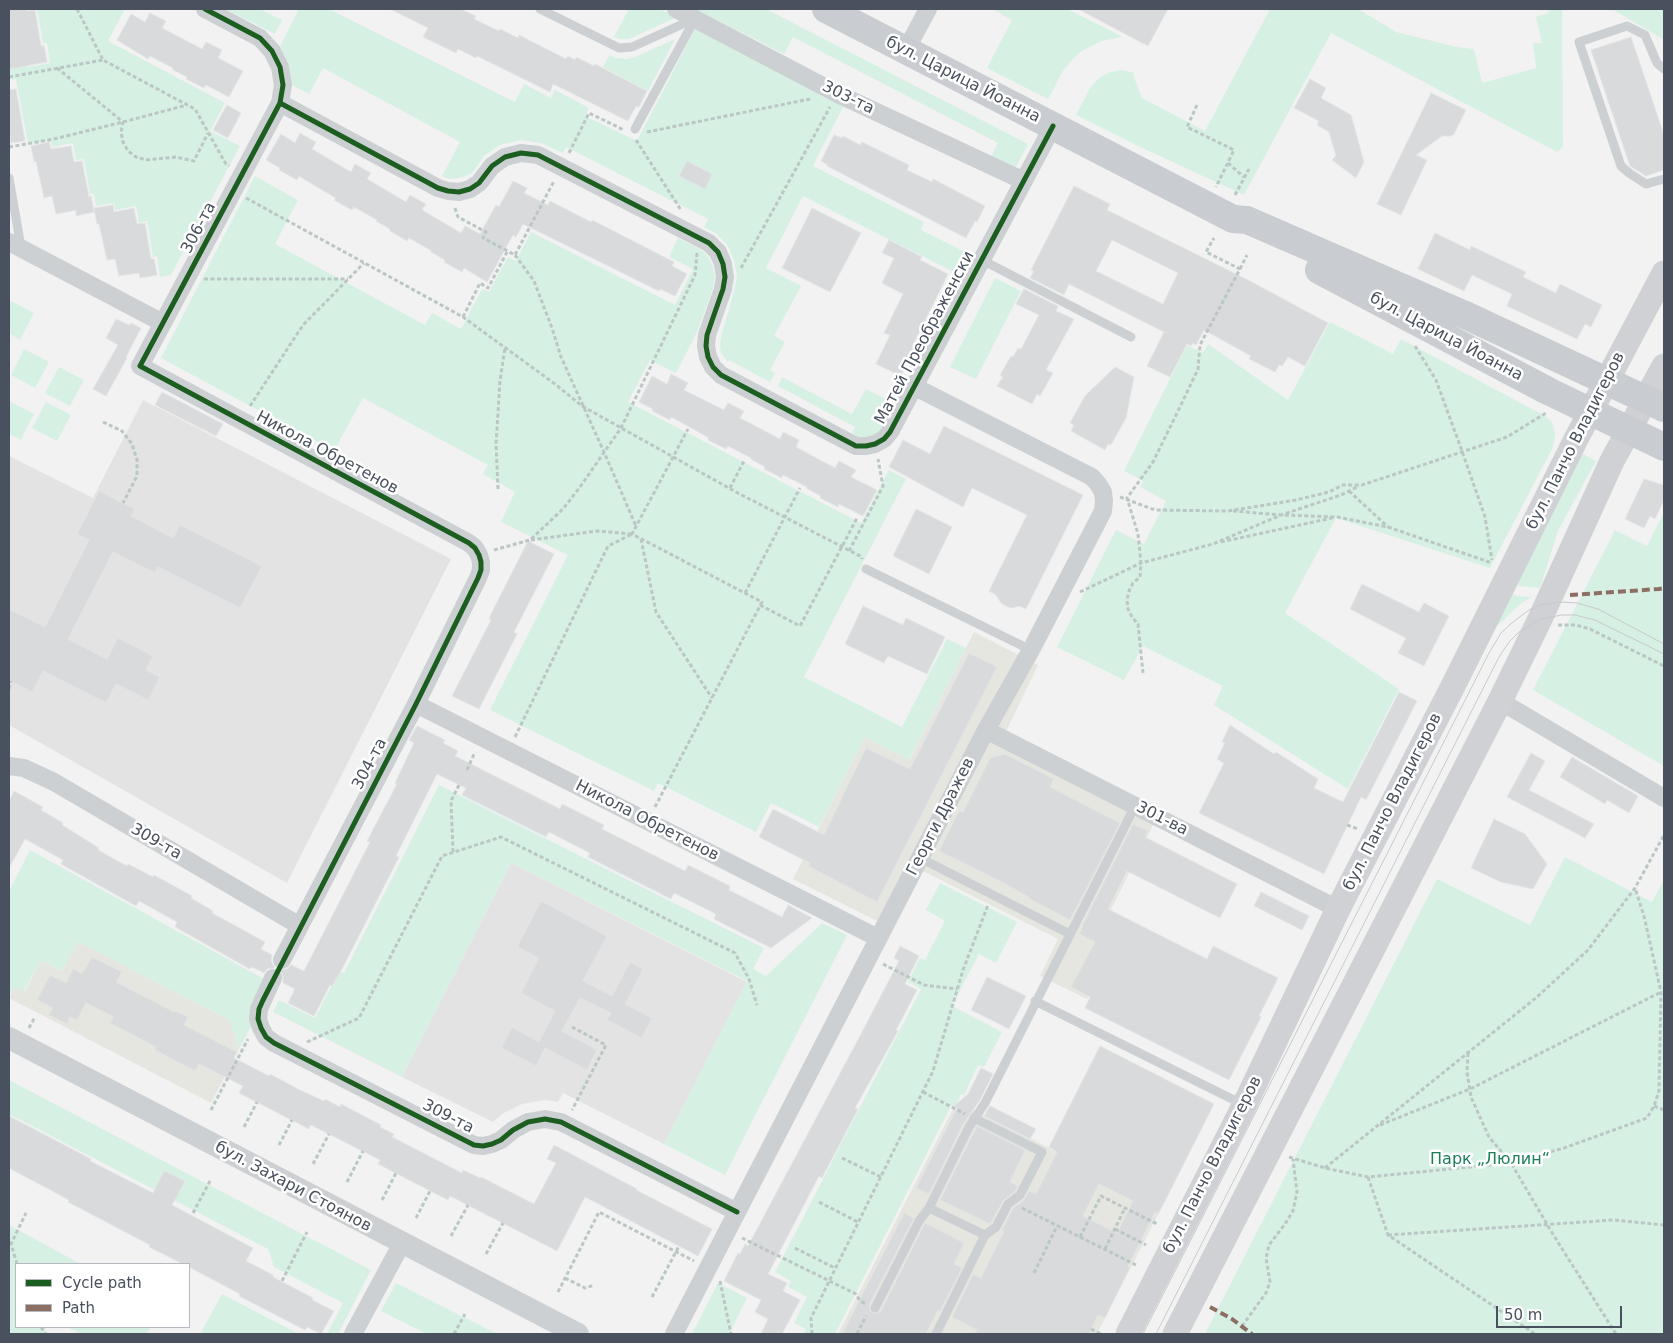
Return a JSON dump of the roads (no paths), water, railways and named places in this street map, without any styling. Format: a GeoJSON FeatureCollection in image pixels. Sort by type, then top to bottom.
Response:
{"type":"FeatureCollection","features":[{"type":"Feature","properties":{"kind":"main road","name":"бул. Царица Йоанна"},"geometry":{"type":"LineString","coordinates":[[826,9],[1227,218],[1240,231],[1370,296],[1451,341],[1590,412],[1664,447]]}},
{"type":"Feature","properties":{"kind":"main road","name":"бул. Царица Йоанна"},"geometry":{"type":"LineString","coordinates":[[1227,218],[1247,220],[1462,314],[1655,404]]}},
{"type":"Feature","properties":{"kind":"main road","name":"бул. Панчо Владигеров"},"geometry":{"type":"LineString","coordinates":[[1128,1334],[1244,1106],[1338,909],[1456,680],[1590,412],[1664,273]]}},
{"type":"Feature","properties":{"kind":"main road"},"geometry":{"type":"LineString","coordinates":[[1175,1334],[1500,701],[1628,430],[1655,404],[1664,366]]}},
{"type":"Feature","properties":{"kind":"street"},"geometry":{"type":"LineString","coordinates":[[205,9],[260,38],[272,51],[280,67],[283,85],[280,103]]}},
{"type":"Feature","properties":{"kind":"street","name":"303-та"},"geometry":{"type":"LineString","coordinates":[[676,9],[838,94],[1024,181]]}},
{"type":"Feature","properties":{"kind":"street"},"geometry":{"type":"LineString","coordinates":[[906,50],[928,9]]}},
{"type":"Feature","properties":{"kind":"street","name":"306-та"},"geometry":{"type":"LineString","coordinates":[[140,366],[280,103]]}},
{"type":"Feature","properties":{"kind":"street","name":"Матей Преображенски"},"geometry":{"type":"LineString","coordinates":[[280,103],[448,192],[470,189],[479,183],[492,166],[506,157],[521,153],[538,155],[698,236],[718,252],[723,264],[725,277],[723,290],[707,335],[706,346],[708,357],[717,371],[721,375],[856,446],[875,444],[884,439],[890,432],[1052,126]]}},
{"type":"Feature","properties":{"kind":"street"},"geometry":{"type":"LineString","coordinates":[[15,245],[163,323]]}},
{"type":"Feature","properties":{"kind":"street","name":"Никола Обретенов"},"geometry":{"type":"LineString","coordinates":[[140,366],[469,543],[475,548],[481,562],[478,578]]}},
{"type":"Feature","properties":{"kind":"street","name":"Георги Дражев"},"geometry":{"type":"LineString","coordinates":[[674,1334],[986,730],[1031,650],[1103,511],[1104,501],[1102,492],[1092,477],[915,387]]}},
{"type":"Feature","properties":{"kind":"street","name":"304-та"},"geometry":{"type":"LineString","coordinates":[[282,960],[416,704],[478,578]]}},
{"type":"Feature","properties":{"kind":"street"},"geometry":{"type":"LineString","coordinates":[[1500,701],[1664,798]]}},
{"type":"Feature","properties":{"kind":"street","name":"Никола Обретенов"},"geometry":{"type":"LineString","coordinates":[[416,704],[878,938]]}},
{"type":"Feature","properties":{"kind":"street","name":"301-ва"},"geometry":{"type":"LineString","coordinates":[[986,730],[1338,909]]}},
{"type":"Feature","properties":{"kind":"street","name":"309-та"},"geometry":{"type":"LineString","coordinates":[[9,766],[24,768],[54,782],[300,926]]}},
{"type":"Feature","properties":{"kind":"street","name":"309-та"},"geometry":{"type":"LineString","coordinates":[[273,978],[259,1009],[258,1019],[266,1037],[274,1043],[474,1145],[492,1144],[528,1122],[545,1119],[565,1124],[737,1212]]}},
{"type":"Feature","properties":{"kind":"street","name":"бул. Захари Стоянов"},"geometry":{"type":"LineString","coordinates":[[18,1034],[402,1243],[578,1334]]}},
{"type":"Feature","properties":{"kind":"street"},"geometry":{"type":"LineString","coordinates":[[353,1334],[402,1243]]}},
{"type":"Feature","properties":{"kind":"lane"},"geometry":{"type":"LineString","coordinates":[[540,9],[619,48],[632,47],[695,18]]}},
{"type":"Feature","properties":{"kind":"lane"},"geometry":{"type":"LineString","coordinates":[[634,132],[695,18]]}},
{"type":"Feature","properties":{"kind":"lane"},"geometry":{"type":"LineString","coordinates":[[1664,69],[1657,63],[1645,35],[1627,26],[1578,42],[1621,166],[1646,184],[1664,179]]}},
{"type":"Feature","properties":{"kind":"lane"},"geometry":{"type":"LineString","coordinates":[[9,178],[15,245]]}},
{"type":"Feature","properties":{"kind":"lane"},"geometry":{"type":"LineString","coordinates":[[982,260],[1131,337]]}},
{"type":"Feature","properties":{"kind":"lane"},"geometry":{"type":"LineString","coordinates":[[866,569],[1031,650]]}},
{"type":"Feature","properties":{"kind":"lane"},"geometry":{"type":"LineString","coordinates":[[873,1307],[919,1221],[929,1208],[974,1118],[985,1102],[1135,806]]}},
{"type":"Feature","properties":{"kind":"lane"},"geometry":{"type":"LineString","coordinates":[[920,858],[1070,934]]}},
{"type":"Feature","properties":{"kind":"lane"},"geometry":{"type":"LineString","coordinates":[[1036,1001],[1244,1106]]}},
{"type":"Feature","properties":{"kind":"lane"},"geometry":{"type":"LineString","coordinates":[[936,1334],[985,1235],[996,1227],[1008,1204],[1020,1196],[1042,1152],[974,1118]]}},
{"type":"Feature","properties":{"kind":"lane"},"geometry":{"type":"LineString","coordinates":[[929,1208],[985,1235]]}},
{"type":"Feature","properties":{"kind":"tram line"},"geometry":{"type":"LineString","coordinates":[[1143,1334],[1489,653],[1501,633],[1529,610],[1540,605],[1561,602],[1577,603],[1598,609],[1664,644]]}},
{"type":"Feature","properties":{"kind":"tram line"},"geometry":{"type":"LineString","coordinates":[[1156,1334],[1499,657],[1509,642],[1519,632],[1540,619],[1575,615],[1595,620],[1664,654]]}},
{"type":"Feature","properties":{"kind":"park label","name":"Парк „Люлин“"},"geometry":{"type":"Point","coordinates":[1490,1160]}}]}
